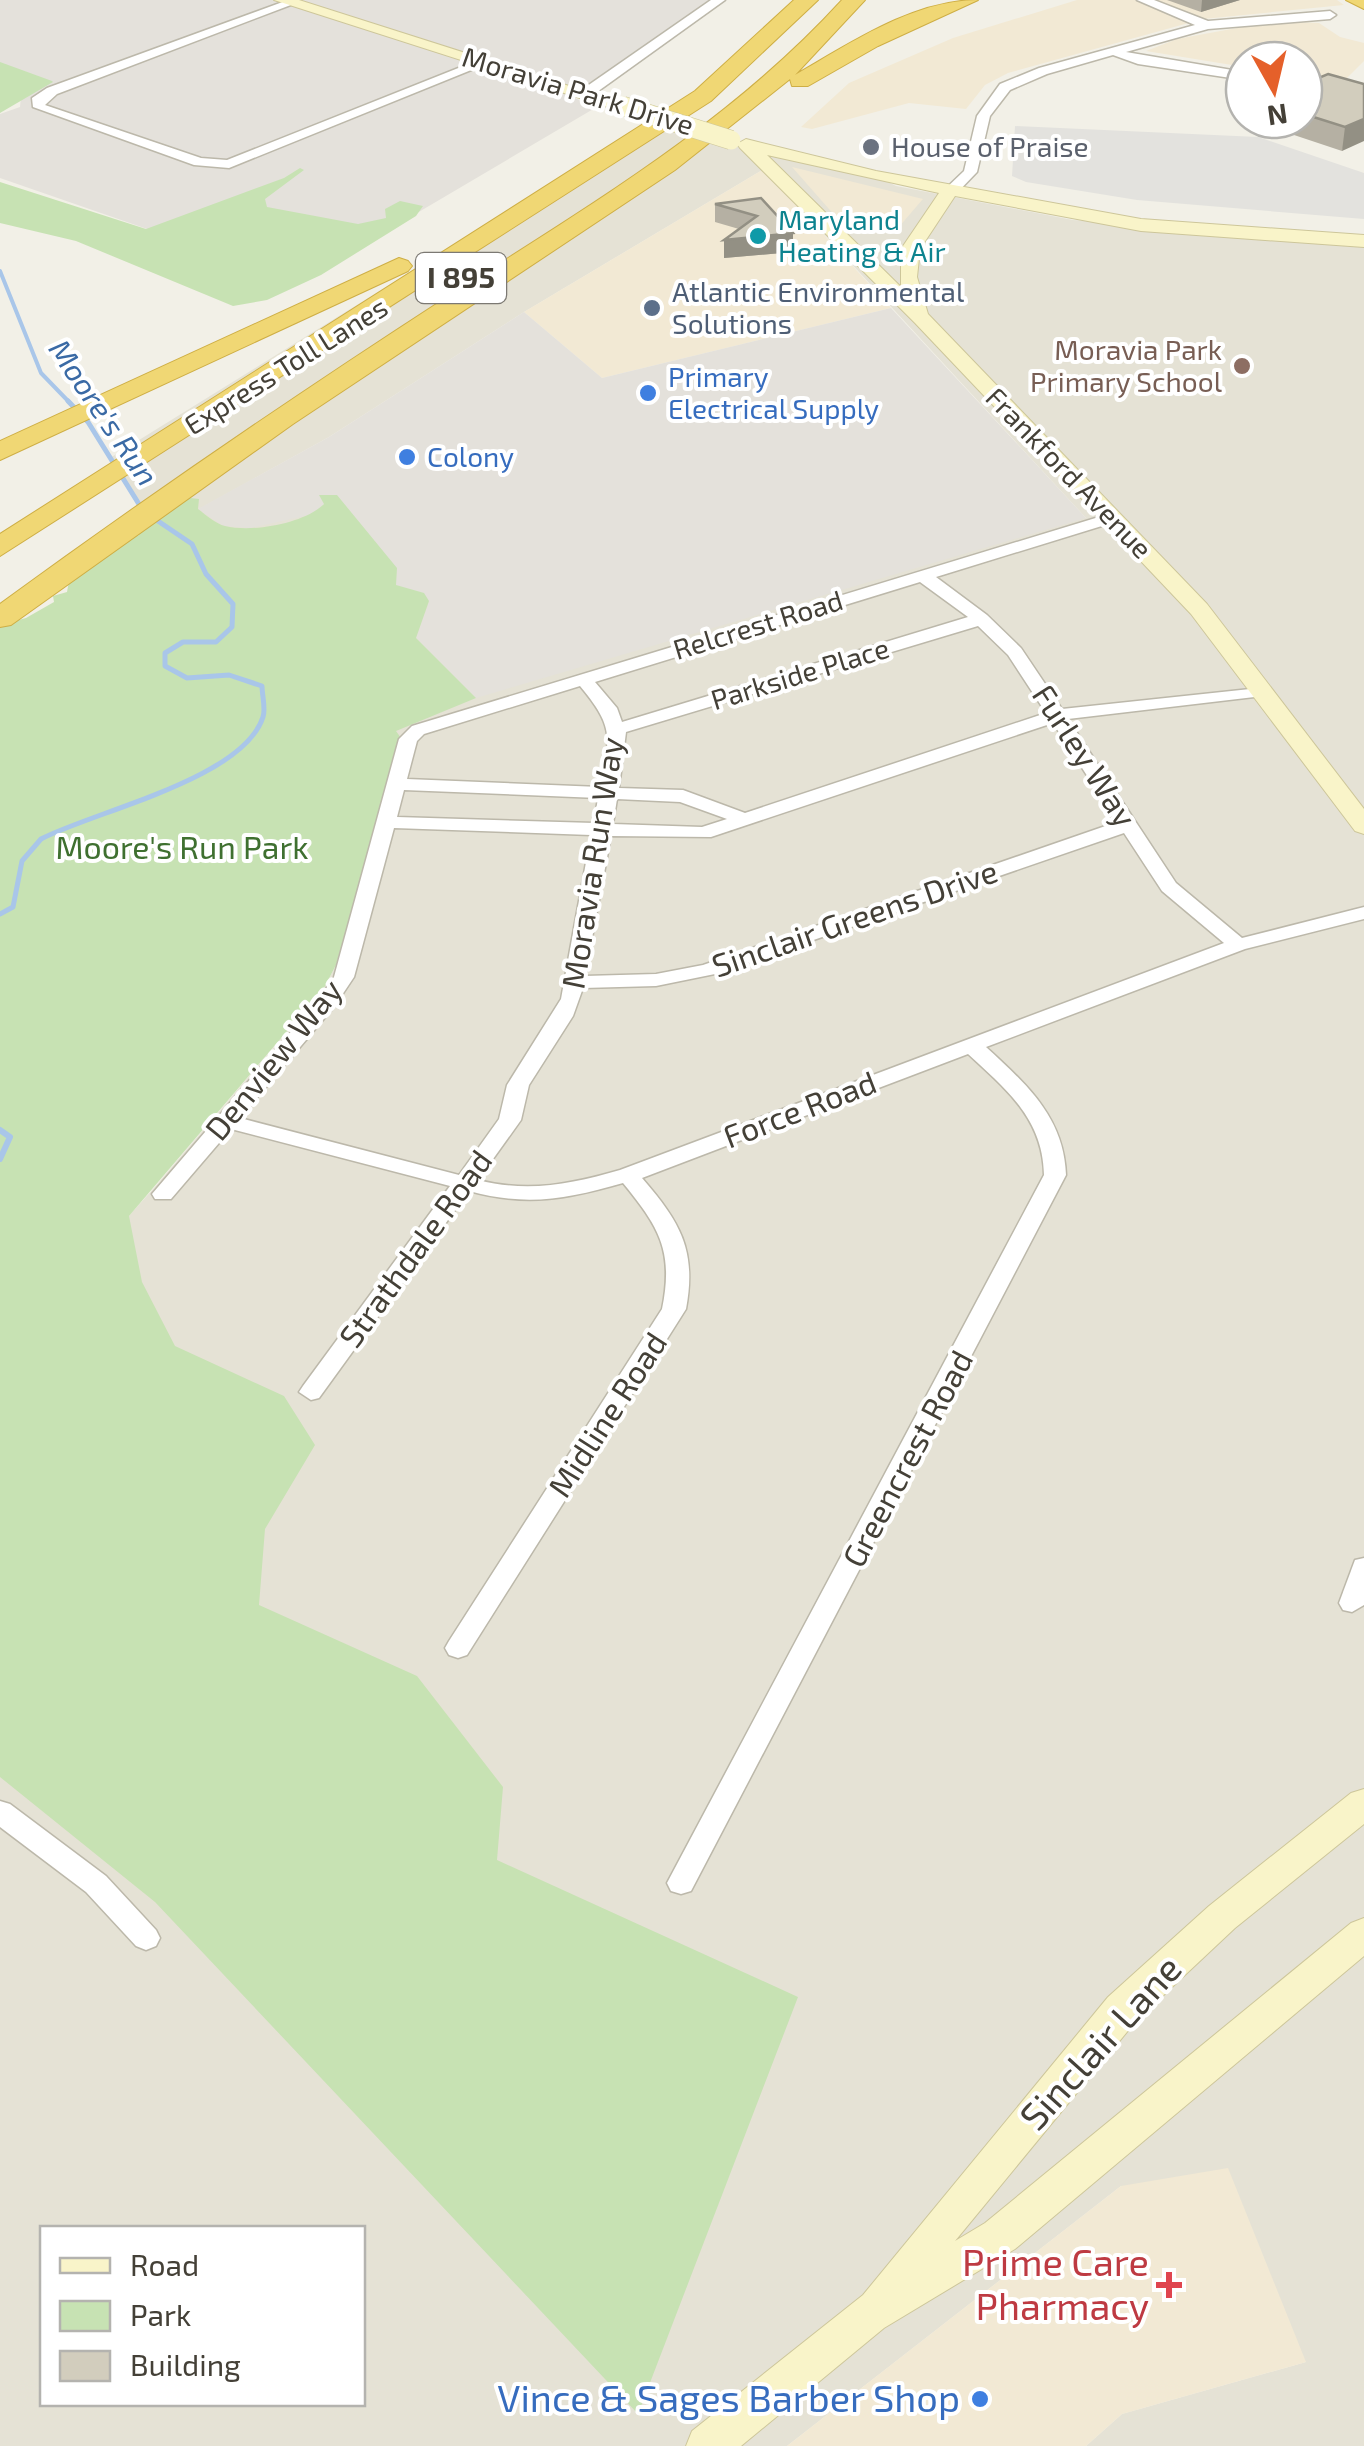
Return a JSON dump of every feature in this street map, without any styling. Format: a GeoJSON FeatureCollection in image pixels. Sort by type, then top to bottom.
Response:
{"type":"FeatureCollection","features":[{"type":"Feature","properties":{"kind":"highway"},"geometry":{"type":"LineString","coordinates":[[598,150],[776,0]]}},
{"type":"Feature","properties":{"kind":"highway","name":"I 895"},"geometry":{"type":"LineString","coordinates":[[0,452],[329,302],[522,199],[697,82],[794,0]]}},
{"type":"Feature","properties":{"kind":"highway","name":"Express Toll Lanes"},"geometry":{"type":"LineString","coordinates":[[0,562],[721,83],[807,0]]}},
{"type":"Feature","properties":{"kind":"highway"},"geometry":{"type":"LineString","coordinates":[[721,83],[763,54],[824,0]]}},
{"type":"Feature","properties":{"kind":"highway"},"geometry":{"type":"LineString","coordinates":[[229,410],[717,100],[772,59],[837,0]]}},
{"type":"Feature","properties":{"kind":"highway","name":"I 895"},"geometry":{"type":"LineString","coordinates":[[0,618],[182,484],[635,186],[826,34],[854,0]]}},
{"type":"Feature","properties":{"kind":"highway"},"geometry":{"type":"LineString","coordinates":[[635,186],[822,67],[924,14],[967,0]]}},
{"type":"Feature","properties":{"kind":"highway","name":"Express Toll Lanes"},"geometry":{"type":"LineString","coordinates":[[0,547],[229,410],[304,376],[668,149],[783,70]]}},
{"type":"Feature","properties":{"kind":"street"},"geometry":{"type":"LineString","coordinates":[[585,94],[718,0]]}},
{"type":"Feature","properties":{"kind":"street"},"geometry":{"type":"LineString","coordinates":[[1143,0],[1207,25]]}},
{"type":"Feature","properties":{"kind":"street"},"geometry":{"type":"LineString","coordinates":[[286,1],[52,91],[37,101],[39,107],[202,162],[249,160],[485,62]]}},
{"type":"Feature","properties":{"kind":"street","name":"Moravia Park Drive"},"geometry":{"type":"LineString","coordinates":[[286,1],[739,142],[876,176],[896,186],[950,192],[1073,220],[1106,219],[1237,234],[1364,241]]}},
{"type":"Feature","properties":{"kind":"street"},"geometry":{"type":"LineString","coordinates":[[922,319],[908,287],[907,262],[915,234],[970,172],[984,116],[1005,87],[1112,51],[1207,25],[1330,15]]}},
{"type":"Feature","properties":{"kind":"street"},"geometry":{"type":"LineString","coordinates":[[1112,51],[1138,60],[1224,73]]}},
{"type":"Feature","properties":{"kind":"street","name":"Frankford Avenue"},"geometry":{"type":"LineString","coordinates":[[739,142],[922,319],[1200,609],[1364,826]]}},
{"type":"Feature","properties":{"kind":"street"},"geometry":{"type":"LineString","coordinates":[[886,284],[907,262]]}},
{"type":"Feature","properties":{"kind":"street","name":"Relcrest Road"},"geometry":{"type":"LineString","coordinates":[[408,739],[427,726],[1112,518]]}},
{"type":"Feature","properties":{"kind":"street","name":"Furley Way"},"geometry":{"type":"LineString","coordinates":[[922,576],[981,619],[1015,652],[1175,894],[1238,945]]}},
{"type":"Feature","properties":{"kind":"street","name":"Parkside Place"},"geometry":{"type":"LineString","coordinates":[[618,729],[981,619]]}},
{"type":"Feature","properties":{"kind":"street","name":"Moravia Run Way"},"geometry":{"type":"LineString","coordinates":[[511,1102],[514,1085],[558,1028],[577,982],[610,792],[618,729],[602,699],[582,678]]}},
{"type":"Feature","properties":{"kind":"street"},"geometry":{"type":"LineString","coordinates":[[386,822],[704,832],[1059,716],[1155,703],[1258,682]]}},
{"type":"Feature","properties":{"kind":"street","name":"Denview Way"},"geometry":{"type":"LineString","coordinates":[[162,1194],[344,977],[408,739]]}},
{"type":"Feature","properties":{"kind":"street"},"geometry":{"type":"LineString","coordinates":[[396,784],[697,799],[741,818]]}},
{"type":"Feature","properties":{"kind":"street","name":"Sinclair Greens Drive"},"geometry":{"type":"LineString","coordinates":[[577,982],[656,980],[708,970],[1128,825]]}},
{"type":"Feature","properties":{"kind":"street","name":"Force Road"},"geometry":{"type":"LineString","coordinates":[[226,1121],[502,1194],[564,1193],[628,1176],[1238,945],[1364,914]]}},
{"type":"Feature","properties":{"kind":"street","name":"Greencrest Road"},"geometry":{"type":"LineString","coordinates":[[680,1882],[1055,1174],[1054,1146],[1041,1116],[972,1046]]}},
{"type":"Feature","properties":{"kind":"street","name":"Strathdale Road"},"geometry":{"type":"LineString","coordinates":[[311,1392],[510,1120],[511,1102]]}},
{"type":"Feature","properties":{"kind":"street","name":"Midline Road"},"geometry":{"type":"LineString","coordinates":[[458,1648],[674,1309],[680,1272],[678,1246],[659,1212],[628,1176]]}},
{"type":"Feature","properties":{"kind":"street"},"geometry":{"type":"LineString","coordinates":[[1352,1603],[1364,1568]]}},
{"type":"Feature","properties":{"kind":"street","name":"Sinclair Lane"},"geometry":{"type":"LineString","coordinates":[[869,2314],[1122,2009],[1222,1917],[1364,1803]]}},
{"type":"Feature","properties":{"kind":"street"},"geometry":{"type":"LineString","coordinates":[[0,1812],[96,1884],[146,1938]]}},
{"type":"Feature","properties":{"kind":"street","name":"Sinclair Lane"},"geometry":{"type":"LineString","coordinates":[[708,2446],[869,2314],[1000,2236],[1364,1934]]}},
{"type":"Feature","properties":{"kind":"shaded area"},"geometry":{"type":"Polygon","coordinates":[[[0,0],[712,0],[573,97],[595,108],[300,282],[0,178],[0,114],[20,107],[21,97],[0,65],[0,0]]]}},
{"type":"Feature","properties":{"kind":"shaded area"},"geometry":{"type":"Polygon","coordinates":[[[1077,0],[1337,0],[1344,5],[1203,19],[1008,73],[985,85],[966,109],[909,103],[812,129],[801,127],[849,83],[953,38],[1077,0]]]}},
{"type":"Feature","properties":{"kind":"shaded area"},"geometry":{"type":"Polygon","coordinates":[[[1275,21],[1319,23],[1340,37],[1364,43],[1364,61],[1342,83],[1324,80],[1324,40],[1224,40],[1224,64],[1146,51],[1177,39],[1275,21]]]}},
{"type":"Feature","properties":{"kind":"shaded area"},"geometry":{"type":"Polygon","coordinates":[[[650,123],[876,176],[896,186],[1073,220],[1364,241],[1364,2446],[1086,2446],[1122,2414],[1306,2362],[1121,2186],[787,2446],[0,2446],[0,1359],[154,1188],[324,988],[336,965],[395,732],[419,617],[140,507],[110,458],[650,123]],[[764,169],[524,312],[329,437],[199,509],[1086,518],[764,169]]]}},
{"type":"Feature","properties":{"kind":"shaded area"},"geometry":{"type":"Polygon","coordinates":[[[1015,126],[1267,140],[1364,173],[1364,219],[1137,200],[1026,182],[1012,176],[1015,126]]]}},
{"type":"Feature","properties":{"kind":"shaded area"},"geometry":{"type":"Polygon","coordinates":[[[792,167],[923,199],[898,228],[843,225],[792,167]]]}},
{"type":"Feature","properties":{"kind":"shaded area"},"geometry":{"type":"Polygon","coordinates":[[[764,169],[891,308],[602,378],[524,312],[764,169]]]}},
{"type":"Feature","properties":{"kind":"shaded area"},"geometry":{"type":"Polygon","coordinates":[[[891,308],[1086,518],[476,698],[416,638],[429,602],[395,585],[320,496],[325,503],[314,514],[250,528],[223,526],[198,509],[329,437],[524,312],[602,378],[891,308]]]}},
{"type":"Feature","properties":{"kind":"shaded area"},"geometry":{"type":"Polygon","coordinates":[[[1228,2168],[1306,2362],[1122,2414],[1086,2446],[787,2446],[1121,2186],[1228,2168]]]}},
{"type":"Feature","properties":{"kind":"green space"},"geometry":{"type":"Polygon","coordinates":[[[0,62],[52,81],[53,82],[0,113],[0,62]]]}},
{"type":"Feature","properties":{"kind":"green space"},"geometry":{"type":"Polygon","coordinates":[[[300,168],[304,170],[265,199],[267,207],[358,224],[386,218],[385,209],[400,201],[423,206],[416,216],[321,275],[267,300],[233,306],[76,241],[0,223],[0,182],[146,229],[284,178],[300,168]]]}},
{"type":"Feature","properties":{"kind":"green space","name":"Moore's Run Park"},"geometry":{"type":"Polygon","coordinates":[[[319,495],[337,495],[397,568],[396,585],[424,593],[429,601],[416,638],[476,698],[396,731],[401,738],[336,965],[324,988],[129,1216],[142,1282],[175,1346],[284,1396],[315,1445],[265,1529],[259,1605],[417,1676],[503,1787],[497,1860],[798,1997],[638,2414],[155,1902],[0,1777],[0,625],[26,618],[54,602],[53,596],[67,592],[69,581],[117,542],[139,535],[139,528],[182,497],[199,499],[198,509],[218,523],[250,528],[278,525],[315,511],[324,504],[319,495]]]}},
{"type":"Feature","properties":{"kind":"building"},"geometry":{"type":"Polygon","coordinates":[[[1324,76],[1364,84],[1364,119],[1345,127],[1324,120],[1324,76]]]}},
{"type":"Feature","properties":{"kind":"building"},"geometry":{"type":"Polygon","coordinates":[[[761,198],[793,233],[724,240],[757,216],[715,204],[761,198]]]}},
{"type":"Feature","properties":{"kind":"waterway","name":"Moore's Run"},"geometry":{"type":"LineString","coordinates":[[0,271],[41,373],[71,404]]}},
{"type":"Feature","properties":{"kind":"waterway","name":"Moore's Run"},"geometry":{"type":"LineString","coordinates":[[68,401],[88,422],[142,509]]}},
{"type":"Feature","properties":{"kind":"waterway","name":"Moore's Run"},"geometry":{"type":"LineString","coordinates":[[0,914],[13,907],[22,861],[41,839],[198,775],[250,739],[263,717],[262,686],[229,675],[187,678],[165,666],[165,653],[183,642],[216,642],[232,627],[233,604],[206,574],[192,544],[152,517]]}},
{"type":"Feature","properties":{"kind":"waterway","name":"Moore's Run"},"geometry":{"type":"LineString","coordinates":[[0,1130],[10,1137],[0,1159]]}},
{"type":"Feature","properties":{"kind":"place","name":"House of Praise"},"geometry":{"type":"Point","coordinates":[871,147]}},
{"type":"Feature","properties":{"kind":"place","name":"Maryland Heating & Air"},"geometry":{"type":"Point","coordinates":[758,236]}},
{"type":"Feature","properties":{"kind":"place","name":"Atlantic Environmental Solutions"},"geometry":{"type":"Point","coordinates":[652,308]}},
{"type":"Feature","properties":{"kind":"place","name":"Moravia Park Primary School"},"geometry":{"type":"Point","coordinates":[1242,366]}},
{"type":"Feature","properties":{"kind":"place","name":"Primary Electrical Supply"},"geometry":{"type":"Point","coordinates":[648,393]}},
{"type":"Feature","properties":{"kind":"place","name":"Colony"},"geometry":{"type":"Point","coordinates":[407,457]}},
{"type":"Feature","properties":{"kind":"place","name":"Prime Care Pharmacy"},"geometry":{"type":"Point","coordinates":[1169,2285]}},
{"type":"Feature","properties":{"kind":"place","name":"Vince & Sages Barber Shop"},"geometry":{"type":"Point","coordinates":[980,2399]}}]}
